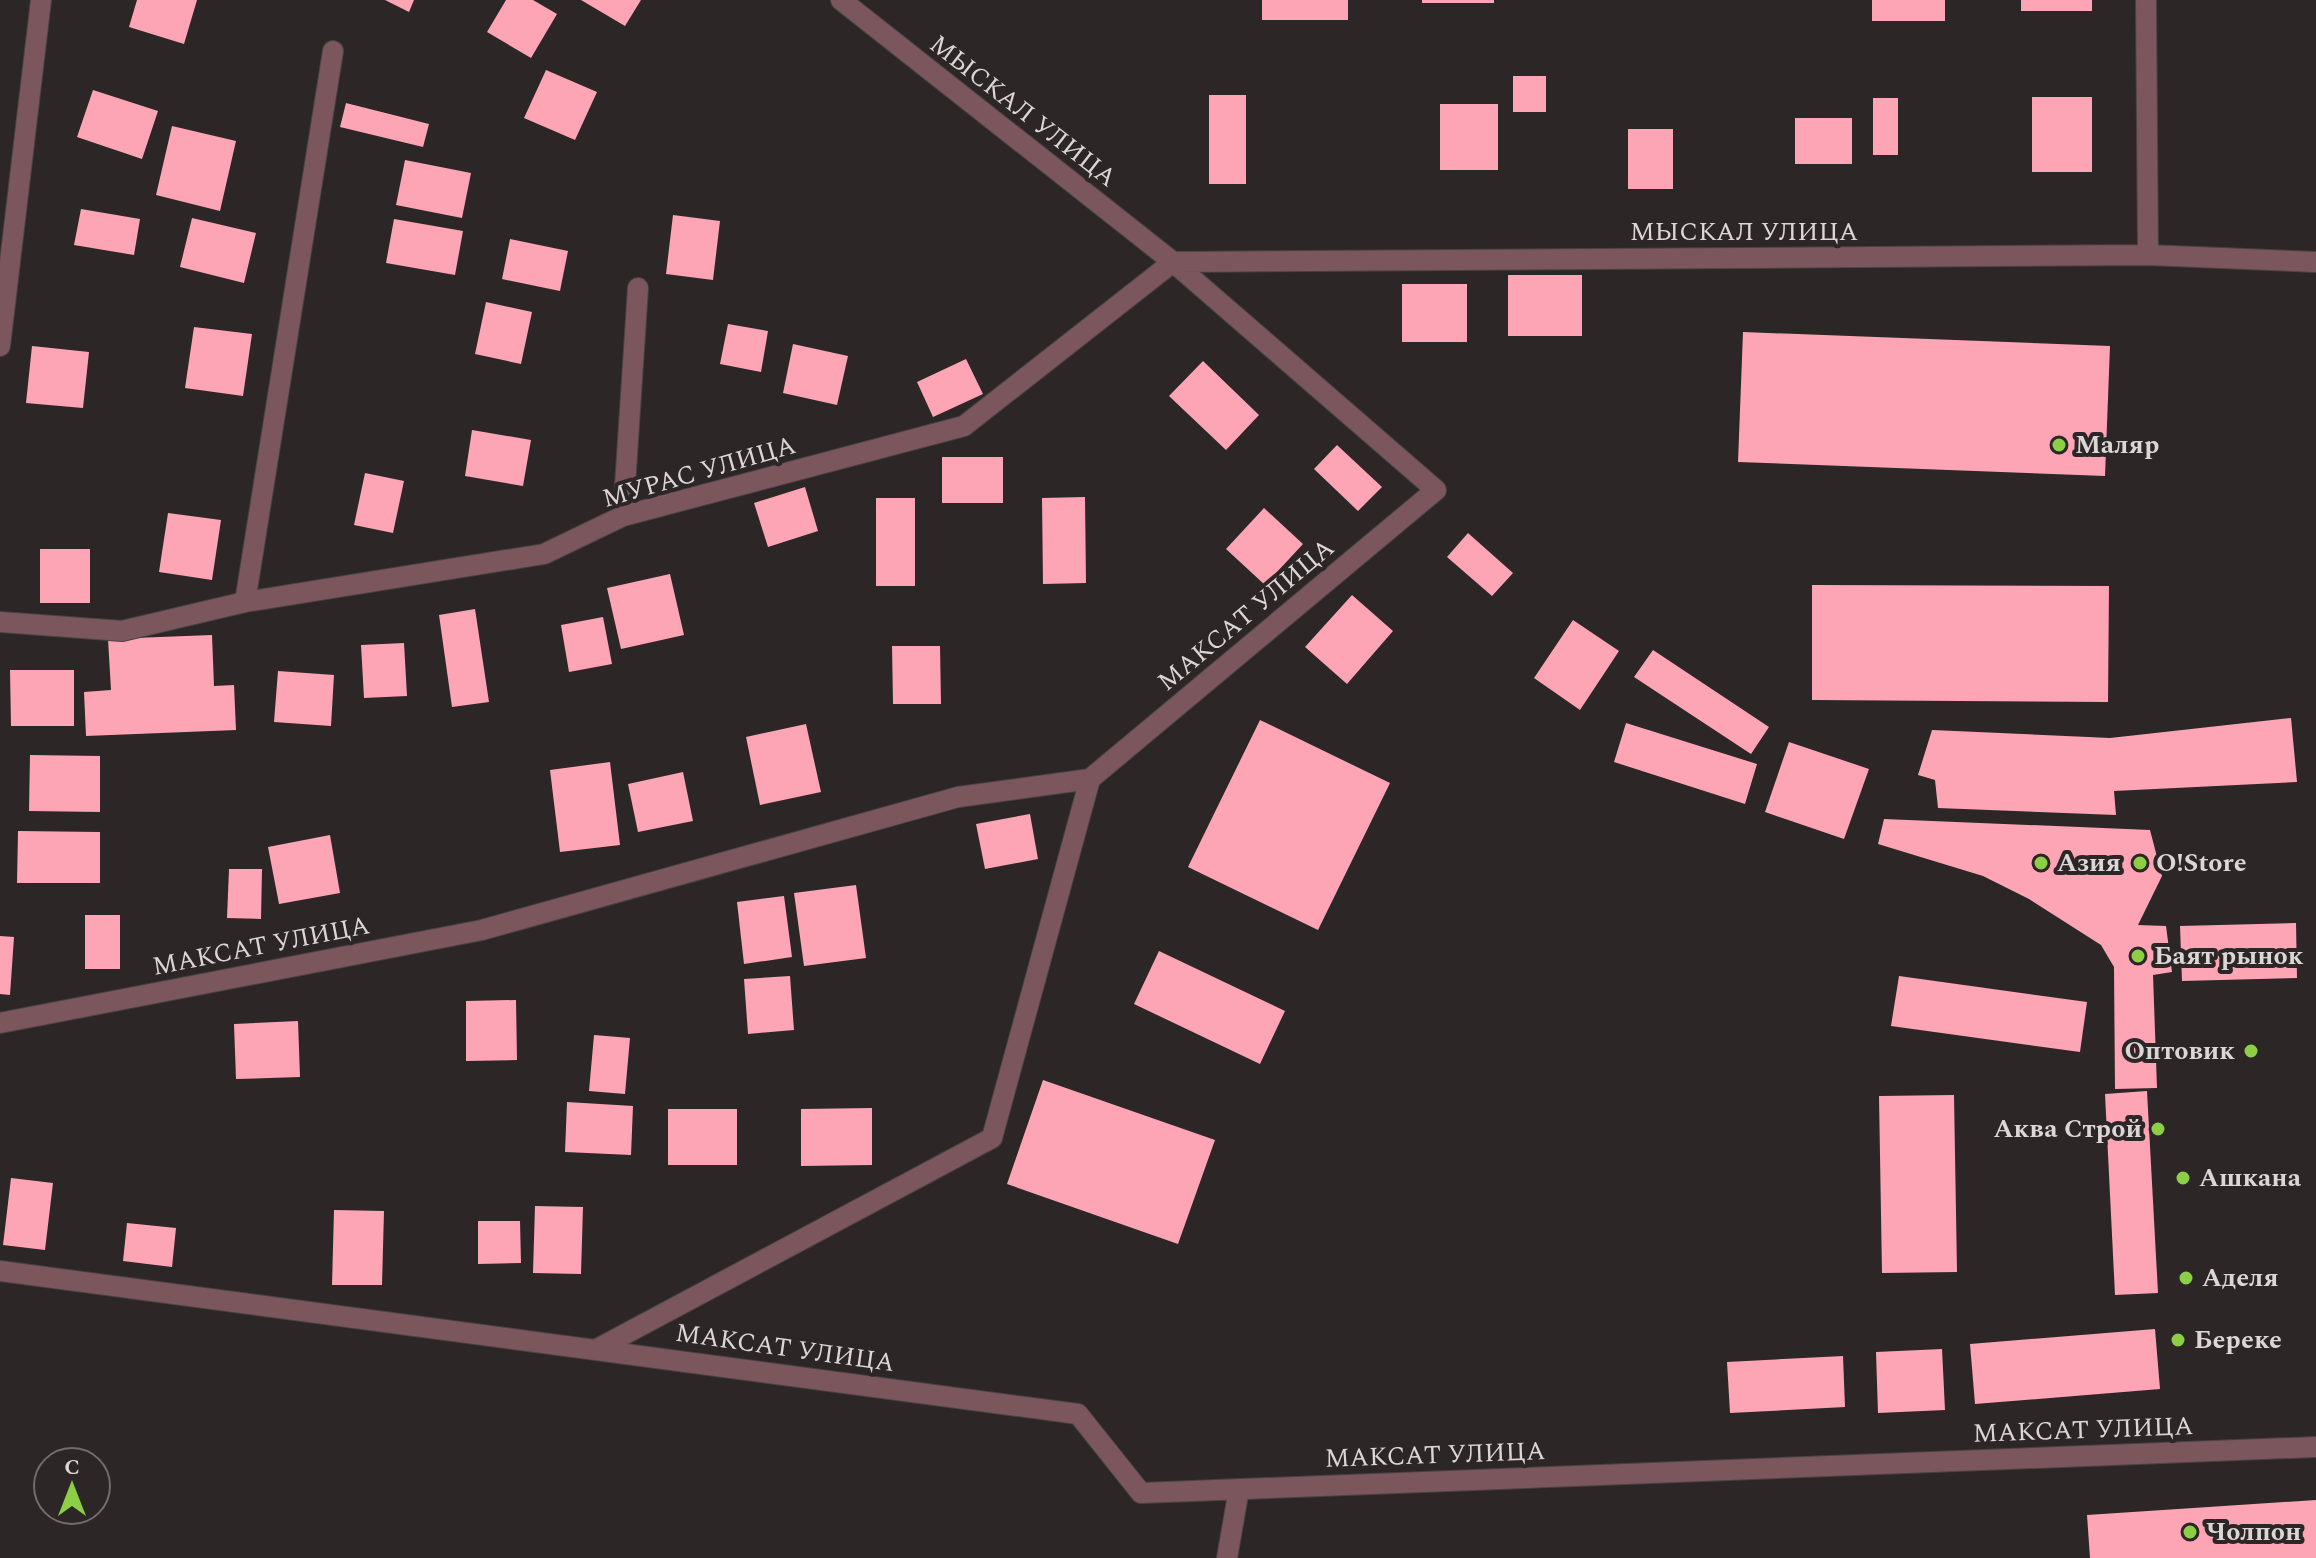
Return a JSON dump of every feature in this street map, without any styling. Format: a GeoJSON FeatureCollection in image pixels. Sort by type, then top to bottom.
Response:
{"type":"FeatureCollection","features":[{"type":"Feature","properties":{"kind":"street"},"geometry":{"type":"LineString","coordinates":[[0,346],[41,0]]}},
{"type":"Feature","properties":{"kind":"street","name":"МЫСКАЛ УЛИЦА"},"geometry":{"type":"LineString","coordinates":[[841,0],[1173,262],[1436,490]]}},
{"type":"Feature","properties":{"kind":"street"},"geometry":{"type":"LineString","coordinates":[[2146,0],[2148,255]]}},
{"type":"Feature","properties":{"kind":"street"},"geometry":{"type":"LineString","coordinates":[[245,602],[333,51]]}},
{"type":"Feature","properties":{"kind":"street","name":"МЫСКАЛ УЛИЦА"},"geometry":{"type":"LineString","coordinates":[[1173,262],[2148,255],[2316,262]]}},
{"type":"Feature","properties":{"kind":"street","name":"МУРАС УЛИЦА"},"geometry":{"type":"LineString","coordinates":[[0,622],[122,631],[245,602],[544,554],[623,516],[964,426],[1173,262]]}},
{"type":"Feature","properties":{"kind":"street"},"geometry":{"type":"LineString","coordinates":[[623,516],[638,288]]}},
{"type":"Feature","properties":{"kind":"street","name":"МАКСАТ УЛИЦА"},"geometry":{"type":"LineString","coordinates":[[0,1023],[482,930],[958,797],[1090,779],[1436,490]]}},
{"type":"Feature","properties":{"kind":"street","name":"МАКСАТ УЛИЦА"},"geometry":{"type":"LineString","coordinates":[[599,1348],[992,1138],[1090,779]]}},
{"type":"Feature","properties":{"kind":"street","name":"МАКСАТ УЛИЦА"},"geometry":{"type":"LineString","coordinates":[[0,1271],[599,1348],[1078,1414],[1141,1493],[2316,1447]]}},
{"type":"Feature","properties":{"kind":"street"},"geometry":{"type":"LineString","coordinates":[[1227,1558],[1239,1489]]}},
{"type":"Feature","properties":{"kind":"building"},"geometry":{"type":"Polygon","coordinates":[[[137,0],[197,0],[184,44],[129,27],[137,0]]]}},
{"type":"Feature","properties":{"kind":"building"},"geometry":{"type":"Polygon","coordinates":[[[385,0],[414,0],[409,12],[385,0]]]}},
{"type":"Feature","properties":{"kind":"building"},"geometry":{"type":"Polygon","coordinates":[[[506,0],[533,0],[557,14],[531,58],[487,32],[506,0]]]}},
{"type":"Feature","properties":{"kind":"building"},"geometry":{"type":"Polygon","coordinates":[[[581,0],[641,0],[625,26],[581,0]]]}},
{"type":"Feature","properties":{"kind":"building"},"geometry":{"type":"Polygon","coordinates":[[[1262,0],[1348,0],[1348,20],[1262,20],[1262,0]]]}},
{"type":"Feature","properties":{"kind":"building"},"geometry":{"type":"Polygon","coordinates":[[[1422,0],[1494,0],[1494,3],[1422,3],[1422,0]]]}},
{"type":"Feature","properties":{"kind":"building"},"geometry":{"type":"Polygon","coordinates":[[[1872,0],[1945,0],[1945,21],[1872,21],[1872,0]]]}},
{"type":"Feature","properties":{"kind":"building"},"geometry":{"type":"Polygon","coordinates":[[[2021,0],[2092,0],[2092,11],[2021,11],[2021,0]]]}},
{"type":"Feature","properties":{"kind":"building"},"geometry":{"type":"Polygon","coordinates":[[[546,70],[597,92],[575,140],[524,118],[546,70]]]}},
{"type":"Feature","properties":{"kind":"building"},"geometry":{"type":"Polygon","coordinates":[[[1513,76],[1546,76],[1546,112],[1513,112],[1513,76]]]}},
{"type":"Feature","properties":{"kind":"building"},"geometry":{"type":"Polygon","coordinates":[[[93,90],[158,111],[142,159],[77,137],[93,90]]]}},
{"type":"Feature","properties":{"kind":"building"},"geometry":{"type":"Polygon","coordinates":[[[1209,95],[1246,95],[1246,184],[1209,184],[1209,95]]]}},
{"type":"Feature","properties":{"kind":"building"},"geometry":{"type":"Polygon","coordinates":[[[2032,97],[2092,97],[2092,172],[2032,172],[2032,97]]]}},
{"type":"Feature","properties":{"kind":"building"},"geometry":{"type":"Polygon","coordinates":[[[1873,98],[1898,98],[1898,155],[1873,155],[1873,98]]]}},
{"type":"Feature","properties":{"kind":"building"},"geometry":{"type":"Polygon","coordinates":[[[346,103],[429,124],[423,147],[340,127],[346,103]]]}},
{"type":"Feature","properties":{"kind":"building"},"geometry":{"type":"Polygon","coordinates":[[[1440,104],[1498,104],[1498,170],[1440,170],[1440,104]]]}},
{"type":"Feature","properties":{"kind":"building"},"geometry":{"type":"Polygon","coordinates":[[[1795,118],[1852,118],[1852,164],[1795,164],[1795,118]]]}},
{"type":"Feature","properties":{"kind":"building"},"geometry":{"type":"Polygon","coordinates":[[[172,126],[236,141],[220,211],[156,195],[172,126]]]}},
{"type":"Feature","properties":{"kind":"building"},"geometry":{"type":"Polygon","coordinates":[[[1628,129],[1673,129],[1673,189],[1628,189],[1628,129]]]}},
{"type":"Feature","properties":{"kind":"building"},"geometry":{"type":"Polygon","coordinates":[[[405,160],[471,173],[462,218],[396,205],[405,160]]]}},
{"type":"Feature","properties":{"kind":"building"},"geometry":{"type":"Polygon","coordinates":[[[81,209],[140,219],[134,255],[74,245],[81,209]]]}},
{"type":"Feature","properties":{"kind":"building"},"geometry":{"type":"Polygon","coordinates":[[[673,215],[720,221],[713,280],[666,274],[673,215]]]}},
{"type":"Feature","properties":{"kind":"building"},"geometry":{"type":"Polygon","coordinates":[[[192,218],[256,233],[244,283],[180,267],[192,218]]]}},
{"type":"Feature","properties":{"kind":"building"},"geometry":{"type":"Polygon","coordinates":[[[394,219],[463,231],[455,275],[386,263],[394,219]]]}},
{"type":"Feature","properties":{"kind":"building"},"geometry":{"type":"Polygon","coordinates":[[[510,239],[568,251],[560,291],[502,279],[510,239]]]}},
{"type":"Feature","properties":{"kind":"building"},"geometry":{"type":"Polygon","coordinates":[[[1508,275],[1582,275],[1582,336],[1508,336],[1508,275]]]}},
{"type":"Feature","properties":{"kind":"building"},"geometry":{"type":"Polygon","coordinates":[[[1402,284],[1467,284],[1467,342],[1402,342],[1402,284]]]}},
{"type":"Feature","properties":{"kind":"building"},"geometry":{"type":"Polygon","coordinates":[[[486,302],[532,312],[521,364],[475,354],[486,302]]]}},
{"type":"Feature","properties":{"kind":"building"},"geometry":{"type":"Polygon","coordinates":[[[728,324],[768,331],[761,372],[720,364],[728,324]]]}},
{"type":"Feature","properties":{"kind":"building"},"geometry":{"type":"Polygon","coordinates":[[[194,327],[252,334],[243,396],[185,388],[194,327]]]}},
{"type":"Feature","properties":{"kind":"building"},"geometry":{"type":"Polygon","coordinates":[[[1743,332],[2110,346],[2105,476],[1738,462],[1743,332]]]}},
{"type":"Feature","properties":{"kind":"building"},"geometry":{"type":"Polygon","coordinates":[[[793,344],[848,356],[837,405],[783,393],[793,344]]]}},
{"type":"Feature","properties":{"kind":"building"},"geometry":{"type":"Polygon","coordinates":[[[32,346],[89,352],[83,408],[26,403],[32,346]]]}},
{"type":"Feature","properties":{"kind":"building"},"geometry":{"type":"Polygon","coordinates":[[[966,359],[983,394],[933,417],[917,382],[966,359]]]}},
{"type":"Feature","properties":{"kind":"building"},"geometry":{"type":"Polygon","coordinates":[[[1203,361],[1259,415],[1226,450],[1169,396],[1203,361]]]}},
{"type":"Feature","properties":{"kind":"building"},"geometry":{"type":"Polygon","coordinates":[[[472,430],[531,440],[523,486],[465,476],[472,430]]]}},
{"type":"Feature","properties":{"kind":"building"},"geometry":{"type":"Polygon","coordinates":[[[1337,445],[1382,487],[1358,511],[1314,469],[1337,445]]]}},
{"type":"Feature","properties":{"kind":"building"},"geometry":{"type":"Polygon","coordinates":[[[942,457],[1003,457],[1003,503],[942,503],[942,457]]]}},
{"type":"Feature","properties":{"kind":"building"},"geometry":{"type":"Polygon","coordinates":[[[365,473],[404,481],[393,533],[354,525],[365,473]]]}},
{"type":"Feature","properties":{"kind":"building"},"geometry":{"type":"Polygon","coordinates":[[[805,487],[818,531],[768,547],[754,503],[805,487]]]}},
{"type":"Feature","properties":{"kind":"building"},"geometry":{"type":"Polygon","coordinates":[[[1085,497],[1086,583],[1043,584],[1042,498],[1085,497]]]}},
{"type":"Feature","properties":{"kind":"building"},"geometry":{"type":"Polygon","coordinates":[[[876,498],[915,498],[915,586],[876,586],[876,498]]]}},
{"type":"Feature","properties":{"kind":"building"},"geometry":{"type":"Polygon","coordinates":[[[1264,508],[1303,544],[1265,585],[1226,549],[1264,508]]]}},
{"type":"Feature","properties":{"kind":"building"},"geometry":{"type":"Polygon","coordinates":[[[168,513],[221,520],[212,580],[159,572],[168,513]]]}},
{"type":"Feature","properties":{"kind":"building"},"geometry":{"type":"Polygon","coordinates":[[[1468,533],[1513,573],[1492,596],[1447,557],[1468,533]]]}},
{"type":"Feature","properties":{"kind":"building"},"geometry":{"type":"Polygon","coordinates":[[[40,549],[90,549],[90,603],[40,603],[40,549]]]}},
{"type":"Feature","properties":{"kind":"building"},"geometry":{"type":"Polygon","coordinates":[[[670,574],[684,635],[621,649],[607,588],[670,574]]]}},
{"type":"Feature","properties":{"kind":"building"},"geometry":{"type":"Polygon","coordinates":[[[1812,585],[2109,586],[2108,702],[1812,700],[1812,585]]]}},
{"type":"Feature","properties":{"kind":"building"},"geometry":{"type":"Polygon","coordinates":[[[1352,595],[1393,631],[1347,684],[1305,647],[1352,595]]]}},
{"type":"Feature","properties":{"kind":"building"},"geometry":{"type":"Polygon","coordinates":[[[475,609],[489,702],[452,707],[439,615],[475,609]]]}},
{"type":"Feature","properties":{"kind":"building"},"geometry":{"type":"Polygon","coordinates":[[[603,617],[612,664],[569,672],[561,625],[603,617]]]}},
{"type":"Feature","properties":{"kind":"building"},"geometry":{"type":"Polygon","coordinates":[[[1573,620],[1619,651],[1580,710],[1534,678],[1573,620]]]}},
{"type":"Feature","properties":{"kind":"building"},"geometry":{"type":"Polygon","coordinates":[[[212,635],[214,686],[234,685],[236,730],[86,736],[84,692],[111,690],[108,639],[212,635]]]}},
{"type":"Feature","properties":{"kind":"building"},"geometry":{"type":"Polygon","coordinates":[[[404,643],[407,696],[364,698],[361,645],[404,643]]]}},
{"type":"Feature","properties":{"kind":"building"},"geometry":{"type":"Polygon","coordinates":[[[892,646],[940,646],[941,704],[893,704],[892,646]]]}},
{"type":"Feature","properties":{"kind":"building"},"geometry":{"type":"Polygon","coordinates":[[[1653,650],[1769,727],[1751,754],[1634,677],[1653,650]]]}},
{"type":"Feature","properties":{"kind":"building"},"geometry":{"type":"Polygon","coordinates":[[[10,670],[74,670],[74,726],[11,726],[10,670]]]}},
{"type":"Feature","properties":{"kind":"building"},"geometry":{"type":"Polygon","coordinates":[[[278,671],[334,675],[331,726],[274,722],[278,671]]]}},
{"type":"Feature","properties":{"kind":"building"},"geometry":{"type":"Polygon","coordinates":[[[2291,718],[2297,782],[2114,791],[2116,815],[1938,808],[1935,780],[1918,775],[1932,730],[2110,738],[2291,718]]]}},
{"type":"Feature","properties":{"kind":"building"},"geometry":{"type":"Polygon","coordinates":[[[1260,720],[1390,783],[1318,930],[1188,867],[1260,720]]]}},
{"type":"Feature","properties":{"kind":"building"},"geometry":{"type":"Polygon","coordinates":[[[1626,723],[1757,764],[1745,804],[1614,762],[1626,723]]]}},
{"type":"Feature","properties":{"kind":"building"},"geometry":{"type":"Polygon","coordinates":[[[806,724],[821,792],[760,805],[746,737],[806,724]]]}},
{"type":"Feature","properties":{"kind":"building"},"geometry":{"type":"Polygon","coordinates":[[[1789,742],[1869,769],[1844,839],[1765,812],[1789,742]]]}},
{"type":"Feature","properties":{"kind":"building"},"geometry":{"type":"Polygon","coordinates":[[[30,755],[100,756],[100,812],[29,811],[30,755]]]}},
{"type":"Feature","properties":{"kind":"building"},"geometry":{"type":"Polygon","coordinates":[[[610,762],[620,845],[560,852],[550,770],[610,762]]]}},
{"type":"Feature","properties":{"kind":"building"},"geometry":{"type":"Polygon","coordinates":[[[683,772],[693,821],[638,832],[628,784],[683,772]]]}},
{"type":"Feature","properties":{"kind":"building"},"geometry":{"type":"Polygon","coordinates":[[[1030,814],[1038,859],[985,869],[976,824],[1030,814]]]}},
{"type":"Feature","properties":{"kind":"building","name":"Баят рынок"},"geometry":{"type":"Polygon","coordinates":[[[1884,819],[2150,830],[2162,876],[2138,925],[2166,926],[2172,972],[2153,975],[2157,1088],[2115,1089],[2114,967],[2101,945],[2029,899],[1983,876],[1878,844],[1884,819]]]}},
{"type":"Feature","properties":{"kind":"building"},"geometry":{"type":"Polygon","coordinates":[[[18,831],[100,832],[100,883],[17,883],[18,831]]]}},
{"type":"Feature","properties":{"kind":"building"},"geometry":{"type":"Polygon","coordinates":[[[330,835],[340,893],[279,904],[268,847],[330,835]]]}},
{"type":"Feature","properties":{"kind":"building"},"geometry":{"type":"Polygon","coordinates":[[[229,869],[262,869],[261,919],[227,918],[229,869]]]}},
{"type":"Feature","properties":{"kind":"building"},"geometry":{"type":"Polygon","coordinates":[[[856,885],[866,958],[804,966],[794,893],[856,885]]]}},
{"type":"Feature","properties":{"kind":"building"},"geometry":{"type":"Polygon","coordinates":[[[784,896],[792,957],[744,964],[737,902],[784,896]]]}},
{"type":"Feature","properties":{"kind":"building"},"geometry":{"type":"Polygon","coordinates":[[[85,915],[120,915],[120,969],[85,969],[85,915]]]}},
{"type":"Feature","properties":{"kind":"building"},"geometry":{"type":"Polygon","coordinates":[[[2296,923],[2297,978],[2182,981],[2180,926],[2296,923]]]}},
{"type":"Feature","properties":{"kind":"building"},"geometry":{"type":"Polygon","coordinates":[[[0,936],[14,937],[10,995],[0,994],[0,936]]]}},
{"type":"Feature","properties":{"kind":"building"},"geometry":{"type":"Polygon","coordinates":[[[1159,951],[1285,1011],[1260,1064],[1134,1004],[1159,951]]]}},
{"type":"Feature","properties":{"kind":"building"},"geometry":{"type":"Polygon","coordinates":[[[790,976],[794,1030],[748,1034],[744,979],[790,976]]]}},
{"type":"Feature","properties":{"kind":"building"},"geometry":{"type":"Polygon","coordinates":[[[1899,976],[2087,1002],[2080,1052],[1891,1026],[1899,976]]]}},
{"type":"Feature","properties":{"kind":"building"},"geometry":{"type":"Polygon","coordinates":[[[516,1000],[517,1060],[466,1061],[466,1001],[516,1000]]]}},
{"type":"Feature","properties":{"kind":"building"},"geometry":{"type":"Polygon","coordinates":[[[298,1021],[300,1077],[236,1079],[234,1024],[298,1021]]]}},
{"type":"Feature","properties":{"kind":"building"},"geometry":{"type":"Polygon","coordinates":[[[594,1035],[630,1038],[625,1094],[589,1091],[594,1035]]]}},
{"type":"Feature","properties":{"kind":"building"},"geometry":{"type":"Polygon","coordinates":[[[1043,1080],[1215,1140],[1178,1244],[1007,1184],[1043,1080]]]}},
{"type":"Feature","properties":{"kind":"building"},"geometry":{"type":"Polygon","coordinates":[[[2147,1091],[2158,1293],[2115,1295],[2105,1094],[2147,1091]]]}},
{"type":"Feature","properties":{"kind":"building"},"geometry":{"type":"Polygon","coordinates":[[[1954,1095],[1957,1272],[1882,1273],[1879,1096],[1954,1095]]]}},
{"type":"Feature","properties":{"kind":"building"},"geometry":{"type":"Polygon","coordinates":[[[567,1102],[633,1106],[631,1155],[565,1152],[567,1102]]]}},
{"type":"Feature","properties":{"kind":"building"},"geometry":{"type":"Polygon","coordinates":[[[872,1108],[872,1165],[801,1166],[801,1109],[872,1108]]]}},
{"type":"Feature","properties":{"kind":"building"},"geometry":{"type":"Polygon","coordinates":[[[668,1109],[737,1109],[737,1165],[668,1165],[668,1109]]]}},
{"type":"Feature","properties":{"kind":"building"},"geometry":{"type":"Polygon","coordinates":[[[11,1178],[53,1183],[45,1250],[3,1245],[11,1178]]]}},
{"type":"Feature","properties":{"kind":"building"},"geometry":{"type":"Polygon","coordinates":[[[535,1206],[583,1207],[581,1274],[533,1273],[535,1206]]]}},
{"type":"Feature","properties":{"kind":"building"},"geometry":{"type":"Polygon","coordinates":[[[334,1210],[384,1211],[382,1285],[332,1285],[334,1210]]]}},
{"type":"Feature","properties":{"kind":"building"},"geometry":{"type":"Polygon","coordinates":[[[478,1221],[520,1221],[521,1263],[478,1264],[478,1221]]]}},
{"type":"Feature","properties":{"kind":"building"},"geometry":{"type":"Polygon","coordinates":[[[127,1223],[176,1228],[172,1267],[123,1261],[127,1223]]]}},
{"type":"Feature","properties":{"kind":"building"},"geometry":{"type":"Polygon","coordinates":[[[2155,1329],[2160,1389],[1975,1404],[1970,1344],[2155,1329]]]}},
{"type":"Feature","properties":{"kind":"building"},"geometry":{"type":"Polygon","coordinates":[[[1942,1349],[1945,1410],[1878,1413],[1876,1352],[1942,1349]]]}},
{"type":"Feature","properties":{"kind":"building"},"geometry":{"type":"Polygon","coordinates":[[[1843,1356],[1845,1407],[1730,1413],[1727,1362],[1843,1356]]]}},
{"type":"Feature","properties":{"kind":"building"},"geometry":{"type":"Polygon","coordinates":[[[2316,1500],[2316,1558],[2090,1558],[2087,1515],[2316,1500]]]}},
{"type":"Feature","properties":{"kind":"place","name":"Маляр"},"geometry":{"type":"Point","coordinates":[2059,445]}},
{"type":"Feature","properties":{"kind":"place","name":"Азия"},"geometry":{"type":"Point","coordinates":[2041,863]}},
{"type":"Feature","properties":{"kind":"place","name":"O!Store"},"geometry":{"type":"Point","coordinates":[2140,863]}},
{"type":"Feature","properties":{"kind":"place","name":"Баят рынок"},"geometry":{"type":"Point","coordinates":[2138,956]}},
{"type":"Feature","properties":{"kind":"place","name":"Оптовик"},"geometry":{"type":"Point","coordinates":[2251,1051]}},
{"type":"Feature","properties":{"kind":"place","name":"Аква Строй"},"geometry":{"type":"Point","coordinates":[2158,1129]}},
{"type":"Feature","properties":{"kind":"place","name":"Ашкана"},"geometry":{"type":"Point","coordinates":[2183,1178]}},
{"type":"Feature","properties":{"kind":"place","name":"Аделя"},"geometry":{"type":"Point","coordinates":[2186,1278]}},
{"type":"Feature","properties":{"kind":"place","name":"Береке"},"geometry":{"type":"Point","coordinates":[2178,1340]}},
{"type":"Feature","properties":{"kind":"place","name":"Чолпон"},"geometry":{"type":"Point","coordinates":[2190,1532]}}]}
